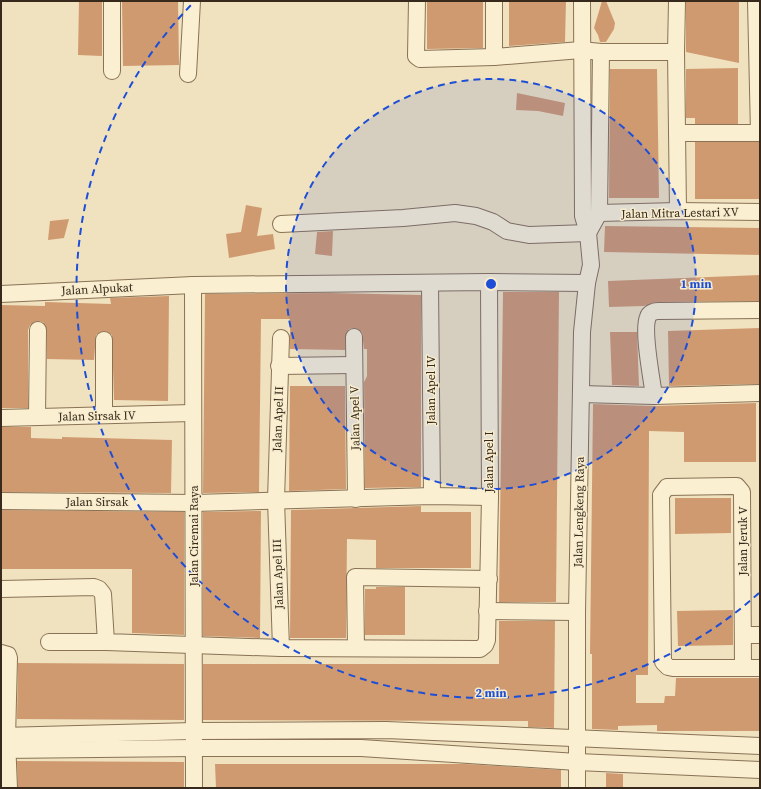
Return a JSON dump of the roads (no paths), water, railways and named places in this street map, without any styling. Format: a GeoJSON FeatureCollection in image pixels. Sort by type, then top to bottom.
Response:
{"type":"FeatureCollection","features":[{"type":"Feature","properties":{"kind":"street"},"geometry":{"type":"LineString","coordinates":[[112,1],[112,71]]}},
{"type":"Feature","properties":{"kind":"street"},"geometry":{"type":"LineString","coordinates":[[188,74],[192,1]]}},
{"type":"Feature","properties":{"kind":"street"},"geometry":{"type":"LineString","coordinates":[[417,1],[416,56],[420,59],[494,57],[581,50],[601,52],[676,52]]}},
{"type":"Feature","properties":{"kind":"street"},"geometry":{"type":"LineString","coordinates":[[494,1],[494,57]]}},
{"type":"Feature","properties":{"kind":"street"},"geometry":{"type":"LineString","coordinates":[[582,1],[582,216],[588,233]]}},
{"type":"Feature","properties":{"kind":"street"},"geometry":{"type":"LineString","coordinates":[[677,1],[676,52],[678,211]]}},
{"type":"Feature","properties":{"kind":"street"},"geometry":{"type":"LineString","coordinates":[[677,133],[759,133],[756,1]]}},
{"type":"Feature","properties":{"kind":"street"},"geometry":{"type":"LineString","coordinates":[[588,233],[599,214],[601,52]]}},
{"type":"Feature","properties":{"kind":"street","name":"Jalan Mitra Lestari XV"},"geometry":{"type":"LineString","coordinates":[[599,214],[678,211],[760,212]]}},
{"type":"Feature","properties":{"kind":"street"},"geometry":{"type":"LineString","coordinates":[[281,224],[403,218],[455,213],[476,216],[493,222],[507,231],[529,235],[588,233]]}},
{"type":"Feature","properties":{"kind":"street","name":"Jalan Lengkeng Raya"},"geometry":{"type":"LineString","coordinates":[[577,788],[577,612],[580,394],[582,332],[591,258],[588,233]]}},
{"type":"Feature","properties":{"kind":"street"},"geometry":{"type":"LineString","coordinates":[[193,284],[489,282],[587,283]]}},
{"type":"Feature","properties":{"kind":"street","name":"Jalan Apel I"},"geometry":{"type":"LineString","coordinates":[[49,642],[106,642],[280,648],[480,649],[485,645],[487,640],[490,497],[489,282]]}},
{"type":"Feature","properties":{"kind":"street","name":"Jalan Apel IV"},"geometry":{"type":"LineString","coordinates":[[430,283],[432,496]]}},
{"type":"Feature","properties":{"kind":"street","name":"Jalan Alpukat"},"geometry":{"type":"LineString","coordinates":[[1,294],[193,284]]}},
{"type":"Feature","properties":{"kind":"street","name":"Jalan Ciremai Raya"},"geometry":{"type":"LineString","coordinates":[[193,284],[192,413],[194,503],[194,788]]}},
{"type":"Feature","properties":{"kind":"street"},"geometry":{"type":"LineString","coordinates":[[654,396],[647,334],[648,318],[650,314],[658,311],[760,310]]}},
{"type":"Feature","properties":{"kind":"street"},"geometry":{"type":"LineString","coordinates":[[37,417],[38,330]]}},
{"type":"Feature","properties":{"kind":"street","name":"Jalan Apel V"},"geometry":{"type":"LineString","coordinates":[[354,337],[356,499]]}},
{"type":"Feature","properties":{"kind":"street","name":"Jalan Apel II"},"geometry":{"type":"LineString","coordinates":[[276,500],[281,338]]}},
{"type":"Feature","properties":{"kind":"street"},"geometry":{"type":"LineString","coordinates":[[104,340],[104,415]]}},
{"type":"Feature","properties":{"kind":"street"},"geometry":{"type":"LineString","coordinates":[[279,366],[354,365]]}},
{"type":"Feature","properties":{"kind":"street"},"geometry":{"type":"LineString","coordinates":[[580,394],[654,396],[760,393]]}},
{"type":"Feature","properties":{"kind":"street","name":"Jalan Sirsak IV"},"geometry":{"type":"LineString","coordinates":[[1,418],[192,413]]}},
{"type":"Feature","properties":{"kind":"street","name":"Jalan Jeruk V"},"geometry":{"type":"LineString","coordinates":[[737,486],[742,492],[743,635],[743,668],[673,668],[668,667],[663,662],[661,495],[667,487],[737,486]]}},
{"type":"Feature","properties":{"kind":"street","name":"Jalan Sirsak"},"geometry":{"type":"LineString","coordinates":[[1,501],[194,503],[432,496],[490,497]]}},
{"type":"Feature","properties":{"kind":"street","name":"Jalan Apel III"},"geometry":{"type":"LineString","coordinates":[[276,500],[280,648]]}},
{"type":"Feature","properties":{"kind":"street"},"geometry":{"type":"LineString","coordinates":[[356,648],[355,577],[489,579]]}},
{"type":"Feature","properties":{"kind":"street"},"geometry":{"type":"LineString","coordinates":[[1,590],[84,587],[99,589],[103,594],[106,642]]}},
{"type":"Feature","properties":{"kind":"street"},"geometry":{"type":"LineString","coordinates":[[487,611],[577,612]]}},
{"type":"Feature","properties":{"kind":"street"},"geometry":{"type":"LineString","coordinates":[[743,635],[760,635]]}},
{"type":"Feature","properties":{"kind":"street"},"geometry":{"type":"LineString","coordinates":[[1,652],[8,655],[9,658],[12,743],[9,788]]}},
{"type":"Feature","properties":{"kind":"street"},"geometry":{"type":"LineString","coordinates":[[743,668],[760,668]]}},
{"type":"Feature","properties":{"kind":"street"},"geometry":{"type":"LineString","coordinates":[[12,743],[194,739],[386,730],[577,749],[760,770]]}},
{"type":"Feature","properties":{"kind":"street"},"geometry":{"type":"LineString","coordinates":[[194,739],[361,748],[577,749],[760,746]]}}]}
